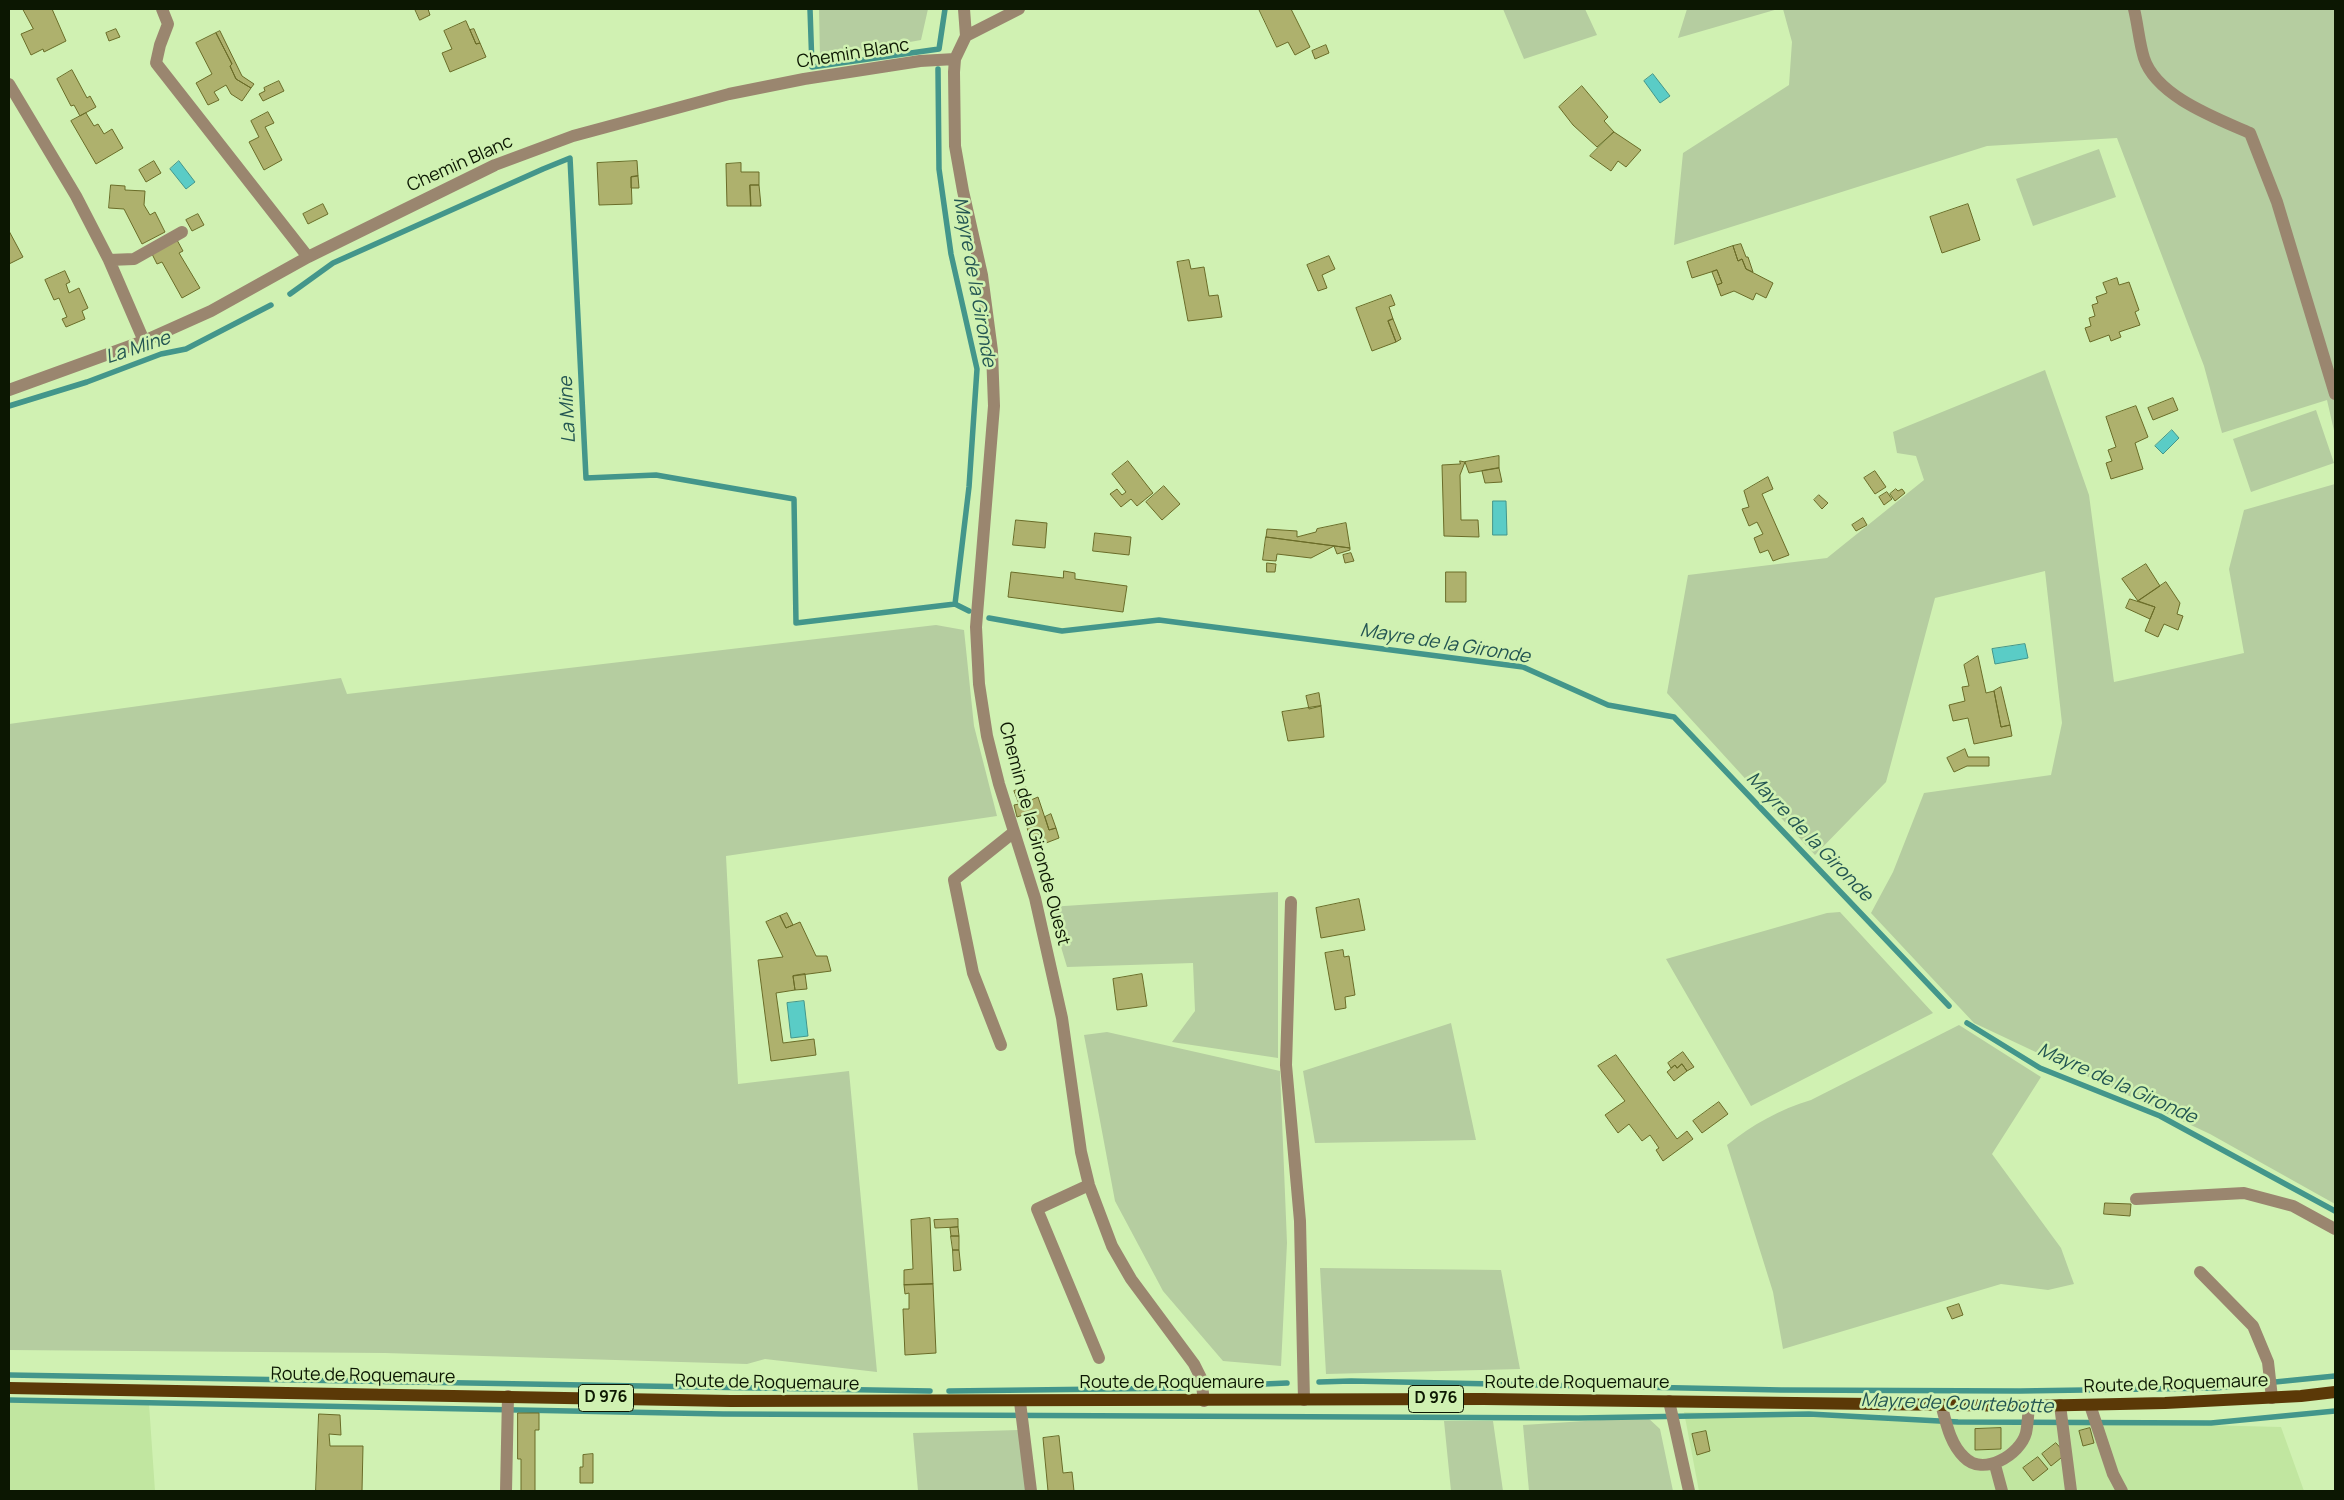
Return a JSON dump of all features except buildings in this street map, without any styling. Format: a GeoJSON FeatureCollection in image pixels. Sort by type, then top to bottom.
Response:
{"type":"FeatureCollection","features":[{"type":"Feature","properties":{"kind":"main road","name":"Route de Roquemaure"},"geometry":{"type":"LineString","coordinates":[[9,1388],[731,1401],[1669,1401],[2029,1406],[2272,1398],[2335,1392]]}},
{"type":"Feature","properties":{"kind":"street"},"geometry":{"type":"LineString","coordinates":[[162,9],[168,24],[156,63],[308,257]]}},
{"type":"Feature","properties":{"kind":"street","name":"Chemin de la Gironde Ouest"},"geometry":{"type":"LineString","coordinates":[[964,9],[966,36],[955,59],[955,146],[982,275],[992,351],[994,406],[976,627],[979,684],[987,736],[1035,898],[1062,1018],[1080,1152],[1089,1185],[1112,1246],[1131,1279],[1194,1364],[1201,1378],[1204,1401]]}},
{"type":"Feature","properties":{"kind":"street"},"geometry":{"type":"LineString","coordinates":[[966,36],[1019,9]]}},
{"type":"Feature","properties":{"kind":"street"},"geometry":{"type":"LineString","coordinates":[[2134,9],[2144,60],[2162,87],[2207,114],[2250,132],[2277,202],[2335,394]]}},
{"type":"Feature","properties":{"kind":"street","name":"Chemin Blanc"},"geometry":{"type":"LineString","coordinates":[[9,390],[144,341],[211,311],[308,257],[495,165],[573,136],[729,94],[804,79],[920,61],[955,59]]}},
{"type":"Feature","properties":{"kind":"street"},"geometry":{"type":"LineString","coordinates":[[9,84],[71,187],[109,260],[144,341]]}},
{"type":"Feature","properties":{"kind":"street"},"geometry":{"type":"LineString","coordinates":[[109,260],[134,259],[182,232]]}},
{"type":"Feature","properties":{"kind":"street"},"geometry":{"type":"LineString","coordinates":[[1001,1045],[973,973],[954,880],[1014,832]]}},
{"type":"Feature","properties":{"kind":"street"},"geometry":{"type":"LineString","coordinates":[[1292,902],[1286,1065],[1300,1220],[1304,1400]]}},
{"type":"Feature","properties":{"kind":"street"},"geometry":{"type":"LineString","coordinates":[[1089,1185],[1037,1209],[1100,1358]]}},
{"type":"Feature","properties":{"kind":"street"},"geometry":{"type":"LineString","coordinates":[[2136,1199],[2244,1193],[2293,1206],[2335,1228]]}},
{"type":"Feature","properties":{"kind":"street"},"geometry":{"type":"LineString","coordinates":[[2200,1272],[2253,1326],[2268,1362],[2272,1398]]}},
{"type":"Feature","properties":{"kind":"street"},"geometry":{"type":"LineString","coordinates":[[506,1491],[508,1396]]}},
{"type":"Feature","properties":{"kind":"street"},"geometry":{"type":"LineString","coordinates":[[1669,1401],[1689,1491]]}},
{"type":"Feature","properties":{"kind":"street"},"geometry":{"type":"LineString","coordinates":[[1020,1402],[1031,1491]]}},
{"type":"Feature","properties":{"kind":"street"},"geometry":{"type":"LineString","coordinates":[[1940,1404],[1953,1442],[1965,1458],[1976,1465],[1995,1465],[2014,1450],[2026,1434],[2029,1406]]}},
{"type":"Feature","properties":{"kind":"street"},"geometry":{"type":"LineString","coordinates":[[2060,1405],[2071,1491]]}},
{"type":"Feature","properties":{"kind":"street"},"geometry":{"type":"LineString","coordinates":[[2090,1405],[2114,1474],[2122,1491]]}},
{"type":"Feature","properties":{"kind":"street"},"geometry":{"type":"LineString","coordinates":[[1995,1465],[2002,1491]]}},
{"type":"Feature","properties":{"kind":"shaded area"},"geometry":{"type":"Polygon","coordinates":[[[819,9],[928,9],[921,40],[820,58],[819,9]]]}},
{"type":"Feature","properties":{"kind":"shaded area"},"geometry":{"type":"Polygon","coordinates":[[[1503,9],[1585,9],[1597,35],[1524,59],[1503,9]]]}},
{"type":"Feature","properties":{"kind":"shaded area"},"geometry":{"type":"Polygon","coordinates":[[[1687,9],[1778,9],[1678,38],[1687,9]]]}},
{"type":"Feature","properties":{"kind":"shaded area"},"geometry":{"type":"Polygon","coordinates":[[[1783,9],[2335,9],[2335,435],[2327,400],[2222,433],[2204,366],[2117,138],[1987,146],[1674,245],[1683,153],[1789,85],[1792,42],[1783,9]]]}},
{"type":"Feature","properties":{"kind":"shaded area"},"geometry":{"type":"Polygon","coordinates":[[[2099,149],[2116,197],[2033,226],[2016,179],[2099,149]]]}},
{"type":"Feature","properties":{"kind":"shaded area"},"geometry":{"type":"Polygon","coordinates":[[[2045,370],[2089,495],[2114,682],[2244,653],[2229,569],[2244,510],[2335,484],[2335,1204],[2210,1134],[1974,1023],[1871,913],[1893,872],[1924,793],[2051,775],[2062,723],[2045,571],[1935,598],[1886,782],[1815,855],[1667,693],[1688,575],[1827,558],[1924,480],[1916,456],[1897,453],[1893,432],[2045,370]]]}},
{"type":"Feature","properties":{"kind":"shaded area"},"geometry":{"type":"Polygon","coordinates":[[[2316,410],[2334,463],[2251,492],[2233,439],[2316,410]]]}},
{"type":"Feature","properties":{"kind":"shaded area"},"geometry":{"type":"Polygon","coordinates":[[[936,625],[964,630],[974,726],[997,816],[726,856],[738,1084],[849,1071],[877,1372],[765,1359],[747,1364],[385,1353],[9,1350],[9,724],[341,678],[347,694],[936,625]]]}},
{"type":"Feature","properties":{"kind":"shaded area"},"geometry":{"type":"Polygon","coordinates":[[[1278,892],[1278,1058],[1172,1042],[1195,1011],[1193,963],[1067,967],[1049,907],[1278,892]]]}},
{"type":"Feature","properties":{"kind":"shaded area"},"geometry":{"type":"Polygon","coordinates":[[[1840,912],[1933,1013],[1751,1106],[1666,959],[1827,913],[1840,912]]]}},
{"type":"Feature","properties":{"kind":"shaded area"},"geometry":{"type":"Polygon","coordinates":[[[1451,1023],[1476,1140],[1315,1143],[1303,1071],[1451,1023]]]}},
{"type":"Feature","properties":{"kind":"shaded area"},"geometry":{"type":"Polygon","coordinates":[[[1959,1025],[2041,1077],[1992,1154],[2061,1248],[2074,1284],[2048,1290],[2001,1284],[1783,1349],[1773,1292],[1727,1145],[1767,1118],[1811,1100],[1959,1025]]]}},
{"type":"Feature","properties":{"kind":"shaded area"},"geometry":{"type":"Polygon","coordinates":[[[1107,1032],[1280,1071],[1287,1243],[1281,1366],[1223,1361],[1163,1291],[1115,1201],[1084,1035],[1107,1032]]]}},
{"type":"Feature","properties":{"kind":"shaded area"},"geometry":{"type":"Polygon","coordinates":[[[1320,1268],[1501,1270],[1520,1369],[1326,1374],[1320,1268]]]}},
{"type":"Feature","properties":{"kind":"shaded area"},"geometry":{"type":"Polygon","coordinates":[[[9,1402],[149,1404],[155,1491],[9,1491],[9,1402]]]}},
{"type":"Feature","properties":{"kind":"shaded area"},"geometry":{"type":"Polygon","coordinates":[[[1684,1412],[2281,1427],[2304,1491],[1699,1491],[1684,1412]]]}},
{"type":"Feature","properties":{"kind":"shaded area"},"geometry":{"type":"Polygon","coordinates":[[[1647,1417],[1660,1429],[1673,1491],[1529,1491],[1523,1425],[1647,1417]]]}},
{"type":"Feature","properties":{"kind":"shaded area"},"geometry":{"type":"Polygon","coordinates":[[[1444,1421],[1493,1421],[1503,1491],[1451,1491],[1444,1421]]]}},
{"type":"Feature","properties":{"kind":"shaded area"},"geometry":{"type":"Polygon","coordinates":[[[1019,1430],[1026,1491],[918,1491],[913,1433],[1019,1430]]]}},
{"type":"Feature","properties":{"kind":"water"},"geometry":{"type":"Polygon","coordinates":[[[1653,74],[1670,96],[1660,103],[1644,81],[1653,74]]]}},
{"type":"Feature","properties":{"kind":"water"},"geometry":{"type":"Polygon","coordinates":[[[179,161],[195,182],[186,189],[170,169],[179,161]]]}},
{"type":"Feature","properties":{"kind":"water"},"geometry":{"type":"Polygon","coordinates":[[[2172,430],[2179,438],[2163,454],[2155,446],[2172,430]]]}},
{"type":"Feature","properties":{"kind":"water"},"geometry":{"type":"Polygon","coordinates":[[[1493,501],[1506,501],[1507,535],[1493,535],[1493,501]]]}},
{"type":"Feature","properties":{"kind":"water"},"geometry":{"type":"Polygon","coordinates":[[[2025,644],[2028,658],[1995,664],[1992,649],[2025,644]]]}},
{"type":"Feature","properties":{"kind":"water"},"geometry":{"type":"Polygon","coordinates":[[[804,1001],[808,1036],[791,1038],[787,1003],[804,1001]]]}},
{"type":"Feature","properties":{"kind":"waterway"},"geometry":{"type":"LineString","coordinates":[[810,9],[812,67],[939,49],[945,9]]}},
{"type":"Feature","properties":{"kind":"waterway","name":"Mayre de la Gironde"},"geometry":{"type":"LineString","coordinates":[[938,69],[939,169],[951,254],[977,369],[969,487],[955,604]]}},
{"type":"Feature","properties":{"kind":"waterway","name":"La Mine"},"geometry":{"type":"LineString","coordinates":[[290,294],[333,263],[570,158],[586,478],[656,475],[794,499],[796,623],[955,604]]}},
{"type":"Feature","properties":{"kind":"waterway","name":"La Mine"},"geometry":{"type":"LineString","coordinates":[[9,406],[87,382],[161,354],[186,349],[271,305]]}},
{"type":"Feature","properties":{"kind":"waterway","name":"Mayre de la Gironde"},"geometry":{"type":"LineString","coordinates":[[955,604],[969,611]]}},
{"type":"Feature","properties":{"kind":"waterway","name":"Mayre de la Gironde"},"geometry":{"type":"LineString","coordinates":[[989,618],[1062,631],[1159,620],[1523,667],[1608,705],[1674,717],[1949,1006]]}},
{"type":"Feature","properties":{"kind":"waterway","name":"Mayre de la Gironde"},"geometry":{"type":"LineString","coordinates":[[1967,1023],[2040,1068],[2160,1116],[2335,1211]]}},
{"type":"Feature","properties":{"kind":"waterway"},"geometry":{"type":"LineString","coordinates":[[9,1375],[930,1391]]}},
{"type":"Feature","properties":{"kind":"waterway","name":"Mayre de Courtebotte"},"geometry":{"type":"LineString","coordinates":[[1319,1382],[1351,1381],[1781,1390],[2020,1391],[2215,1388],[2335,1376]]}},
{"type":"Feature","properties":{"kind":"waterway"},"geometry":{"type":"LineString","coordinates":[[1219,1386],[1287,1383]]}},
{"type":"Feature","properties":{"kind":"waterway"},"geometry":{"type":"LineString","coordinates":[[949,1391],[1185,1388]]}},
{"type":"Feature","properties":{"kind":"waterway","name":"Mayre de Courtebotte"},"geometry":{"type":"LineString","coordinates":[[9,1400],[723,1414],[1578,1418],[1809,1414],[1958,1422],[2211,1423],[2335,1411]]}}]}
